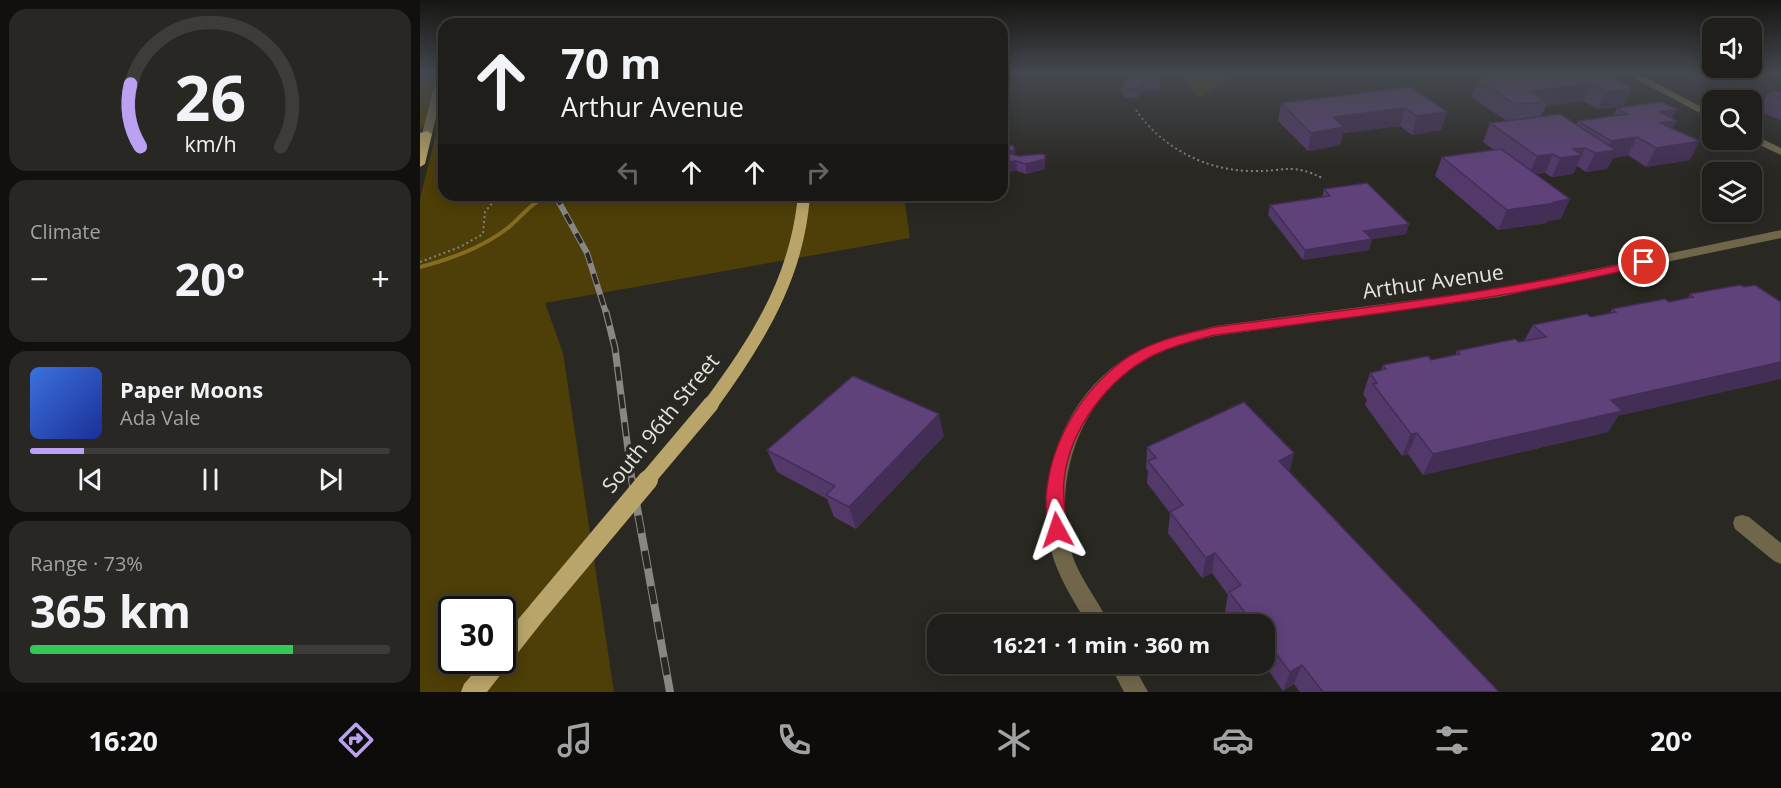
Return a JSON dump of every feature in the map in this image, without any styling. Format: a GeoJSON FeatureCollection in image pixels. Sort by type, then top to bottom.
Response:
{"type":"FeatureCollection","features":[{"type":"Feature","properties":{"kind":"main road"},"geometry":{"type":"LineString","coordinates":[[420,164],[424,135]]}},
{"type":"Feature","properties":{"kind":"main road","name":"South 96th Street"},"geometry":{"type":"LineString","coordinates":[[516,638],[711,404],[738,368],[774,305],[796,252],[803,201]]}},
{"type":"Feature","properties":{"kind":"main road"},"geometry":{"type":"LineString","coordinates":[[472,692],[487,674]]}},
{"type":"Feature","properties":{"kind":"street"},"geometry":{"type":"LineString","coordinates":[[424,135],[433,105]]}},
{"type":"Feature","properties":{"kind":"street"},"geometry":{"type":"LineString","coordinates":[[1762,142],[1781,152]]}},
{"type":"Feature","properties":{"kind":"street","name":"Arthur Avenue"},"geometry":{"type":"LineString","coordinates":[[1092,614],[1067,570],[1059,545],[1054,512],[1055,480],[1064,446],[1079,418],[1102,387],[1126,365],[1148,352],[1180,339],[1215,331],[1498,293],[1781,234]]}},
{"type":"Feature","properties":{"kind":"street"},"geometry":{"type":"LineString","coordinates":[[1742,523],[1781,555]]}},
{"type":"Feature","properties":{"kind":"street"},"geometry":{"type":"LineString","coordinates":[[1126,674],[1137,692]]}},
{"type":"Feature","properties":{"kind":"path"},"geometry":{"type":"LineString","coordinates":[[1136,110],[1166,142],[1184,154],[1218,166],[1247,172],[1295,168],[1324,179]]}},
{"type":"Feature","properties":{"kind":"path"},"geometry":{"type":"LineString","coordinates":[[486,201],[499,201]]}},
{"type":"Feature","properties":{"kind":"path"},"geometry":{"type":"LineString","coordinates":[[420,262],[460,247],[483,234],[485,213],[493,202]]}},
{"type":"Feature","properties":{"kind":"shaded area"},"geometry":{"type":"Polygon","coordinates":[[[420,105],[429,105],[424,125],[420,129],[420,105]]]}},
{"type":"Feature","properties":{"kind":"shaded area"},"geometry":{"type":"Polygon","coordinates":[[[438,126],[438,201],[905,201],[910,238],[545,303],[563,353],[614,692],[420,692],[420,198],[438,126]]]}},
{"type":"Feature","properties":{"kind":"building"},"geometry":{"type":"Polygon","coordinates":[[[1283,105],[1437,105],[1447,112],[1417,116],[1405,108],[1333,117],[1344,127],[1311,133],[1283,105]]]}},
{"type":"Feature","properties":{"kind":"building"},"geometry":{"type":"Polygon","coordinates":[[[1669,105],[1677,109],[1660,112],[1677,121],[1660,123],[1700,141],[1656,148],[1637,137],[1611,141],[1578,121],[1627,114],[1617,108],[1669,105]]]}},
{"type":"Feature","properties":{"kind":"building"},"geometry":{"type":"Polygon","coordinates":[[[1560,114],[1616,150],[1595,153],[1585,148],[1573,149],[1582,155],[1560,158],[1553,154],[1537,156],[1490,123],[1560,114]]]}},
{"type":"Feature","properties":{"kind":"building"},"geometry":{"type":"Polygon","coordinates":[[[1013,145],[1015,150],[1010,151],[1011,154],[1019,156],[1045,155],[1045,159],[1026,164],[1016,161],[1008,162],[1008,146],[1013,145]]]}},
{"type":"Feature","properties":{"kind":"building"},"geometry":{"type":"Polygon","coordinates":[[[1501,149],[1570,199],[1507,210],[1442,157],[1501,149]]]}},
{"type":"Feature","properties":{"kind":"building"},"geometry":{"type":"Polygon","coordinates":[[[1367,183],[1409,224],[1364,231],[1372,239],[1305,250],[1270,205],[1330,196],[1324,189],[1367,183]]]}},
{"type":"Feature","properties":{"kind":"building"},"geometry":{"type":"Polygon","coordinates":[[[1740,285],[1744,287],[1755,285],[1781,302],[1781,362],[1611,400],[1622,411],[1433,454],[1417,433],[1411,434],[1373,384],[1377,383],[1370,373],[1386,369],[1383,365],[1428,356],[1431,360],[1460,354],[1457,351],[1515,339],[1519,342],[1546,337],[1533,325],[1587,314],[1591,317],[1616,312],[1612,309],[1665,299],[1669,302],[1693,297],[1690,294],[1740,285]]]}},
{"type":"Feature","properties":{"kind":"building"},"geometry":{"type":"Polygon","coordinates":[[[853,376],[939,414],[849,507],[826,495],[835,486],[767,450],[853,376]]]}},
{"type":"Feature","properties":{"kind":"building"},"geometry":{"type":"Polygon","coordinates":[[[1244,402],[1294,453],[1279,461],[1499,692],[1323,692],[1302,665],[1290,672],[1275,652],[1275,614],[1246,614],[1229,592],[1241,585],[1215,553],[1206,558],[1170,512],[1183,505],[1148,461],[1156,458],[1147,447],[1244,402]]]}},
{"type":"Feature","properties":{"kind":"waterway"},"geometry":{"type":"LineString","coordinates":[[420,267],[455,256],[489,241],[539,201]]}},
{"type":"Feature","properties":{"kind":"railway"},"geometry":{"type":"LineString","coordinates":[[558,201],[587,253],[606,313]]}},
{"type":"Feature","properties":{"kind":"railway"},"geometry":{"type":"LineString","coordinates":[[606,312],[615,348],[632,481]]}},
{"type":"Feature","properties":{"kind":"railway"},"geometry":{"type":"LineString","coordinates":[[632,480],[670,692]]}},
{"type":"Feature","properties":{"kind":"route"},"geometry":{"type":"LineString","coordinates":[[1057,530],[1054,512],[1055,480],[1064,446],[1079,418],[1102,387],[1126,365],[1148,352],[1180,339],[1215,331],[1471,298],[1584,277],[1644,262]]}}]}
